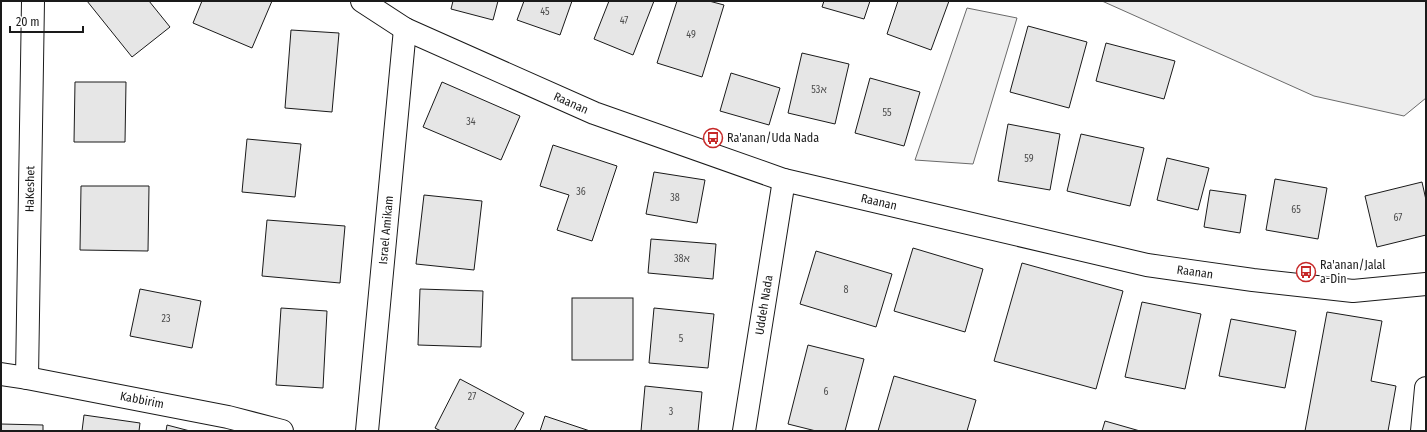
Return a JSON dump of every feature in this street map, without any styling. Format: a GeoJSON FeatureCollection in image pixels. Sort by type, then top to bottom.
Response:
{"type":"FeatureCollection","features":[{"type":"Feature","properties":{"kind":"street","name":"HaKeshet"},"geometry":{"type":"LineString","coordinates":[[27,378],[33,1]]}},
{"type":"Feature","properties":{"kind":"street","name":"Raanan"},"geometry":{"type":"LineString","coordinates":[[362,1],[405,29],[594,113],[784,180],[1147,265],[1253,280],[1353,291],[1426,284]]}},
{"type":"Feature","properties":{"kind":"street","name":"Israel Amikam"},"geometry":{"type":"LineString","coordinates":[[367,431],[405,29]]}},
{"type":"Feature","properties":{"kind":"street","name":"Uddeh Nada"},"geometry":{"type":"LineString","coordinates":[[744,431],[784,180]]}},
{"type":"Feature","properties":{"kind":"street","name":"Kabbirim"},"geometry":{"type":"LineString","coordinates":[[1,374],[228,417],[282,431]]}},
{"type":"Feature","properties":{"kind":"street"},"geometry":{"type":"LineString","coordinates":[[1422,431],[1426,388]]}},
{"type":"Feature","properties":{"kind":"shaded area"},"geometry":{"type":"Polygon","coordinates":[[[1102,1],[1426,1],[1426,98],[1404,116],[1314,96],[1102,1]]]}},
{"type":"Feature","properties":{"kind":"shaded area"},"geometry":{"type":"Polygon","coordinates":[[[967,8],[1017,18],[973,164],[915,160],[967,8]]]}},
{"type":"Feature","properties":{"kind":"building"},"geometry":{"type":"Polygon","coordinates":[[[87,1],[149,1],[170,27],[132,57],[87,1]]]}},
{"type":"Feature","properties":{"kind":"building"},"geometry":{"type":"Polygon","coordinates":[[[202,1],[272,1],[252,48],[193,23],[202,1]]]}},
{"type":"Feature","properties":{"kind":"building"},"geometry":{"type":"Polygon","coordinates":[[[453,1],[498,1],[493,20],[451,9],[453,1]]]}},
{"type":"Feature","properties":{"kind":"building"},"geometry":{"type":"Polygon","coordinates":[[[524,1],[572,1],[560,35],[517,20],[524,1]]]}},
{"type":"Feature","properties":{"kind":"building"},"geometry":{"type":"Polygon","coordinates":[[[609,1],[654,1],[633,55],[594,39],[609,1]]]}},
{"type":"Feature","properties":{"kind":"building"},"geometry":{"type":"Polygon","coordinates":[[[677,1],[709,1],[724,5],[702,77],[657,63],[677,1]]]}},
{"type":"Feature","properties":{"kind":"building"},"geometry":{"type":"Polygon","coordinates":[[[824,1],[870,1],[864,19],[822,7],[824,1]]]}},
{"type":"Feature","properties":{"kind":"building"},"geometry":{"type":"Polygon","coordinates":[[[898,1],[949,1],[931,50],[887,34],[898,1]]]}},
{"type":"Feature","properties":{"kind":"building"},"geometry":{"type":"Polygon","coordinates":[[[1028,26],[1087,42],[1069,108],[1010,92],[1028,26]]]}},
{"type":"Feature","properties":{"kind":"building"},"geometry":{"type":"Polygon","coordinates":[[[291,30],[339,33],[332,112],[285,108],[291,30]]]}},
{"type":"Feature","properties":{"kind":"building"},"geometry":{"type":"Polygon","coordinates":[[[1106,43],[1175,61],[1164,99],[1096,81],[1106,43]]]}},
{"type":"Feature","properties":{"kind":"building"},"geometry":{"type":"Polygon","coordinates":[[[802,53],[849,64],[835,124],[788,113],[802,53]]]}},
{"type":"Feature","properties":{"kind":"building"},"geometry":{"type":"Polygon","coordinates":[[[731,73],[780,88],[769,125],[720,111],[731,73]]]}},
{"type":"Feature","properties":{"kind":"building"},"geometry":{"type":"Polygon","coordinates":[[[870,78],[920,92],[904,146],[855,133],[870,78]]]}},
{"type":"Feature","properties":{"kind":"building"},"geometry":{"type":"Polygon","coordinates":[[[75,82],[126,82],[125,142],[74,142],[75,82]]]}},
{"type":"Feature","properties":{"kind":"building"},"geometry":{"type":"Polygon","coordinates":[[[442,82],[520,116],[501,160],[423,127],[442,82]]]}},
{"type":"Feature","properties":{"kind":"building"},"geometry":{"type":"Polygon","coordinates":[[[1008,124],[1060,134],[1050,190],[998,181],[1008,124]]]}},
{"type":"Feature","properties":{"kind":"building"},"geometry":{"type":"Polygon","coordinates":[[[1081,134],[1144,148],[1130,206],[1067,191],[1081,134]]]}},
{"type":"Feature","properties":{"kind":"building"},"geometry":{"type":"Polygon","coordinates":[[[247,139],[301,144],[295,197],[242,192],[247,139]]]}},
{"type":"Feature","properties":{"kind":"building"},"geometry":{"type":"Polygon","coordinates":[[[553,145],[617,166],[592,241],[557,230],[569,195],[540,186],[553,145]]]}},
{"type":"Feature","properties":{"kind":"building"},"geometry":{"type":"Polygon","coordinates":[[[1167,158],[1209,168],[1198,210],[1157,200],[1167,158]]]}},
{"type":"Feature","properties":{"kind":"building"},"geometry":{"type":"Polygon","coordinates":[[[654,172],[705,180],[697,223],[646,214],[654,172]]]}},
{"type":"Feature","properties":{"kind":"building"},"geometry":{"type":"Polygon","coordinates":[[[1275,179],[1327,188],[1318,239],[1266,230],[1275,179]]]}},
{"type":"Feature","properties":{"kind":"building"},"geometry":{"type":"Polygon","coordinates":[[[1422,182],[1426,200],[1426,235],[1377,247],[1365,196],[1422,182]]]}},
{"type":"Feature","properties":{"kind":"building"},"geometry":{"type":"Polygon","coordinates":[[[81,186],[149,186],[148,251],[80,250],[81,186]]]}},
{"type":"Feature","properties":{"kind":"building"},"geometry":{"type":"Polygon","coordinates":[[[1210,190],[1246,195],[1240,233],[1204,227],[1210,190]]]}},
{"type":"Feature","properties":{"kind":"building"},"geometry":{"type":"Polygon","coordinates":[[[424,195],[482,201],[474,270],[416,264],[424,195]]]}},
{"type":"Feature","properties":{"kind":"building"},"geometry":{"type":"Polygon","coordinates":[[[267,220],[345,226],[340,283],[262,276],[267,220]]]}},
{"type":"Feature","properties":{"kind":"building"},"geometry":{"type":"Polygon","coordinates":[[[651,239],[716,244],[713,279],[648,273],[651,239]]]}},
{"type":"Feature","properties":{"kind":"building"},"geometry":{"type":"Polygon","coordinates":[[[913,248],[983,269],[965,332],[894,311],[913,248]]]}},
{"type":"Feature","properties":{"kind":"building"},"geometry":{"type":"Polygon","coordinates":[[[816,251],[892,274],[876,327],[800,304],[816,251]]]}},
{"type":"Feature","properties":{"kind":"building"},"geometry":{"type":"Polygon","coordinates":[[[1022,263],[1123,291],[1096,389],[994,361],[1022,263]]]}},
{"type":"Feature","properties":{"kind":"building"},"geometry":{"type":"Polygon","coordinates":[[[140,289],[201,301],[192,348],[130,336],[140,289]]]}},
{"type":"Feature","properties":{"kind":"building"},"geometry":{"type":"Polygon","coordinates":[[[420,289],[483,291],[481,347],[418,345],[420,289]]]}},
{"type":"Feature","properties":{"kind":"building"},"geometry":{"type":"Polygon","coordinates":[[[572,298],[633,298],[633,360],[572,360],[572,298]]]}},
{"type":"Feature","properties":{"kind":"building"},"geometry":{"type":"Polygon","coordinates":[[[1142,302],[1201,314],[1185,389],[1125,377],[1142,302]]]}},
{"type":"Feature","properties":{"kind":"building"},"geometry":{"type":"Polygon","coordinates":[[[281,308],[327,311],[323,388],[276,385],[281,308]]]}},
{"type":"Feature","properties":{"kind":"building"},"geometry":{"type":"Polygon","coordinates":[[[654,308],[714,314],[708,368],[649,363],[654,308]]]}},
{"type":"Feature","properties":{"kind":"building"},"geometry":{"type":"Polygon","coordinates":[[[1327,312],[1382,321],[1371,381],[1396,386],[1388,431],[1305,431],[1327,312]]]}},
{"type":"Feature","properties":{"kind":"building"},"geometry":{"type":"Polygon","coordinates":[[[1231,319],[1296,331],[1285,388],[1219,376],[1231,319]]]}},
{"type":"Feature","properties":{"kind":"building"},"geometry":{"type":"Polygon","coordinates":[[[808,345],[864,359],[845,431],[816,431],[788,424],[808,345]]]}},
{"type":"Feature","properties":{"kind":"building"},"geometry":{"type":"Polygon","coordinates":[[[894,376],[976,400],[967,431],[878,431],[894,376]]]}},
{"type":"Feature","properties":{"kind":"building"},"geometry":{"type":"Polygon","coordinates":[[[460,379],[524,413],[514,431],[441,431],[435,428],[460,379]]]}},
{"type":"Feature","properties":{"kind":"building"},"geometry":{"type":"Polygon","coordinates":[[[645,386],[702,392],[698,431],[641,431],[645,386]]]}},
{"type":"Feature","properties":{"kind":"building"},"geometry":{"type":"Polygon","coordinates":[[[84,415],[140,423],[139,431],[82,431],[84,415]]]}},
{"type":"Feature","properties":{"kind":"building"},"geometry":{"type":"Polygon","coordinates":[[[545,416],[590,431],[540,431],[545,416]]]}},
{"type":"Feature","properties":{"kind":"building"},"geometry":{"type":"Polygon","coordinates":[[[1105,421],[1140,431],[1102,431],[1105,421]]]}},
{"type":"Feature","properties":{"kind":"building"},"geometry":{"type":"Polygon","coordinates":[[[1,424],[43,425],[43,431],[1,431],[1,424]]]}},
{"type":"Feature","properties":{"kind":"building"},"geometry":{"type":"Polygon","coordinates":[[[167,425],[190,431],[166,431],[167,425]]]}},
{"type":"Feature","properties":{"kind":"place","name":"Ra'anan/Uda Nada"},"geometry":{"type":"Point","coordinates":[713,138]}},
{"type":"Feature","properties":{"kind":"place","name":"Ra'anan/Jalal a-Din"},"geometry":{"type":"Point","coordinates":[1306,272]}}]}
